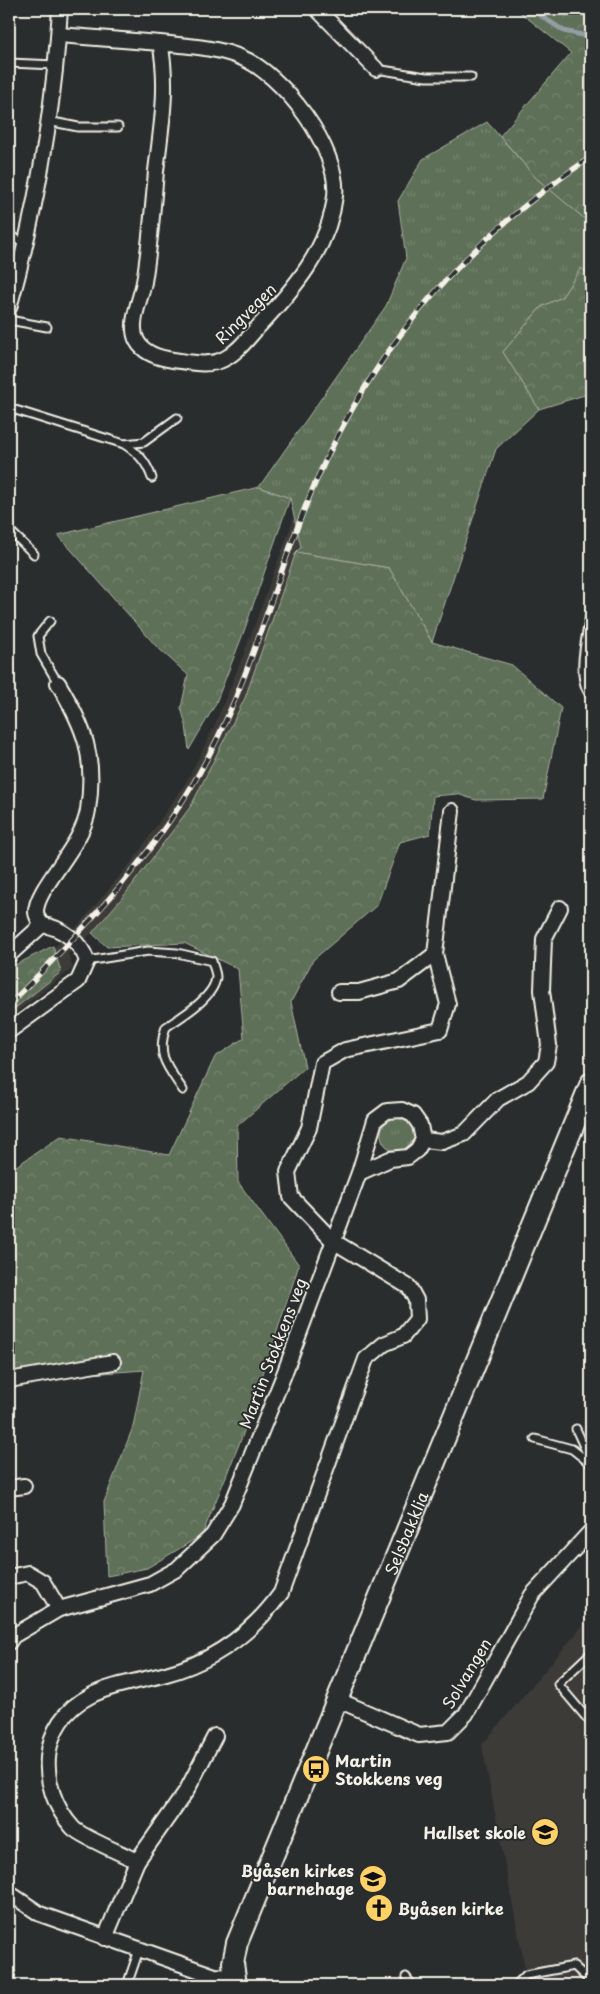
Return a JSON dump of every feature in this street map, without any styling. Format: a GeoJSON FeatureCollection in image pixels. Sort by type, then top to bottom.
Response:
{"type":"FeatureCollection","features":[{"type":"Feature","properties":{"kind":"street"},"geometry":{"type":"LineString","coordinates":[[9,308],[27,245],[56,65],[60,9]]}},
{"type":"Feature","properties":{"kind":"street"},"geometry":{"type":"LineString","coordinates":[[317,9],[376,69]]}},
{"type":"Feature","properties":{"kind":"street","name":"Ringvegen"},"geometry":{"type":"LineString","coordinates":[[59,35],[160,43],[194,46],[240,57],[279,84],[313,125],[330,164],[334,181],[335,194],[325,234],[297,284],[239,348],[224,359],[212,363],[154,356],[142,348],[135,338],[134,320],[145,274],[160,140],[164,78],[160,43]]}},
{"type":"Feature","properties":{"kind":"street"},"geometry":{"type":"LineString","coordinates":[[9,1031],[78,981],[87,961],[85,953],[68,936],[56,927],[42,925],[36,916],[36,909],[42,893],[78,840],[88,811],[91,759],[79,718],[58,683]]}},
{"type":"Feature","properties":{"kind":"street"},"geometry":{"type":"LineString","coordinates":[[136,1861],[74,1829],[55,1802],[47,1772],[50,1741],[63,1714],[89,1696],[116,1686],[168,1674],[209,1657],[242,1637],[257,1624],[281,1593],[366,1359],[384,1344],[402,1336],[417,1319],[416,1300],[409,1287],[333,1241],[291,1197],[288,1172],[309,1128],[322,1063],[345,1050],[440,1030],[448,1004],[435,954],[452,811]]}},
{"type":"Feature","properties":{"kind":"street"},"geometry":{"type":"LineString","coordinates":[[359,1173],[390,1159],[408,1157],[417,1150],[423,1140],[442,1142],[464,1134],[498,1099],[528,1082],[546,1062],[549,1045],[542,990],[544,939],[560,908]]}},
{"type":"Feature","properties":{"kind":"street"},"geometry":{"type":"LineString","coordinates":[[9,955],[42,925]]}},
{"type":"Feature","properties":{"kind":"street"},"geometry":{"type":"LineString","coordinates":[[338,992],[359,992],[399,981],[435,954]]}},
{"type":"Feature","properties":{"kind":"street","name":"Selsbakklia"},"geometry":{"type":"LineString","coordinates":[[234,1981],[233,1963],[236,1943],[338,1700],[591,1083]]}},
{"type":"Feature","properties":{"kind":"street","name":"Martin Stokkens veg"},"geometry":{"type":"LineString","coordinates":[[9,1642],[13,1636],[59,1609],[150,1584],[177,1569],[214,1535],[232,1504],[359,1173],[375,1120],[387,1111],[402,1110],[413,1115],[420,1124],[423,1140]]}},
{"type":"Feature","properties":{"kind":"street"},"geometry":{"type":"LineString","coordinates":[[9,1380],[113,1362]]}},
{"type":"Feature","properties":{"kind":"street"},"geometry":{"type":"LineString","coordinates":[[9,1488],[24,1486]]}},
{"type":"Feature","properties":{"kind":"street","name":"Solvangen"},"geometry":{"type":"LineString","coordinates":[[338,1700],[419,1735],[448,1732],[466,1714],[532,1595],[589,1539]]}},
{"type":"Feature","properties":{"kind":"street"},"geometry":{"type":"LineString","coordinates":[[9,1577],[28,1573],[43,1582],[59,1609]]}},
{"type":"Feature","properties":{"kind":"street"},"geometry":{"type":"LineString","coordinates":[[105,1938],[136,1861],[187,1790],[216,1736]]}},
{"type":"Feature","properties":{"kind":"street"},"geometry":{"type":"LineString","coordinates":[[10,1896],[40,1914],[139,1950],[234,1981]]}},
{"type":"Feature","properties":{"kind":"lane"},"geometry":{"type":"LineString","coordinates":[[9,64],[56,65]]}},
{"type":"Feature","properties":{"kind":"lane"},"geometry":{"type":"LineString","coordinates":[[376,69],[426,77],[471,77]]}},
{"type":"Feature","properties":{"kind":"lane"},"geometry":{"type":"LineString","coordinates":[[48,121],[78,127],[118,127]]}},
{"type":"Feature","properties":{"kind":"lane"},"geometry":{"type":"LineString","coordinates":[[9,224],[10,235],[27,245]]}},
{"type":"Feature","properties":{"kind":"lane"},"geometry":{"type":"LineString","coordinates":[[9,320],[47,327]]}},
{"type":"Feature","properties":{"kind":"lane"},"geometry":{"type":"LineString","coordinates":[[9,408],[124,444],[140,455],[147,465],[152,478]]}},
{"type":"Feature","properties":{"kind":"lane"},"geometry":{"type":"LineString","coordinates":[[124,444],[144,442],[177,418]]}},
{"type":"Feature","properties":{"kind":"lane"},"geometry":{"type":"LineString","coordinates":[[9,530],[34,554]]}},
{"type":"Feature","properties":{"kind":"lane"},"geometry":{"type":"LineString","coordinates":[[591,609],[582,677],[586,690],[591,696]]}},
{"type":"Feature","properties":{"kind":"lane"},"geometry":{"type":"LineString","coordinates":[[50,621],[38,636],[41,654],[58,683]]}},
{"type":"Feature","properties":{"kind":"lane"},"geometry":{"type":"LineString","coordinates":[[87,961],[148,951],[177,953],[212,961],[216,976],[212,989],[190,1011],[166,1027],[160,1044],[166,1065],[183,1090]]}},
{"type":"Feature","properties":{"kind":"lane"},"geometry":{"type":"LineString","coordinates":[[576,1429],[591,1463]]}},
{"type":"Feature","properties":{"kind":"lane"},"geometry":{"type":"LineString","coordinates":[[535,1439],[572,1449],[591,1463]]}},
{"type":"Feature","properties":{"kind":"lane"},"geometry":{"type":"LineString","coordinates":[[591,1653],[558,1684],[591,1723]]}},
{"type":"Feature","properties":{"kind":"lane"},"geometry":{"type":"LineString","coordinates":[[127,1985],[139,1950]]}},
{"type":"Feature","properties":{"kind":"lane"},"geometry":{"type":"LineString","coordinates":[[516,1985],[526,1975],[574,1966],[591,1981]]}},
{"type":"Feature","properties":{"kind":"lane"},"geometry":{"type":"LineString","coordinates":[[406,1977],[412,1985]]}},
{"type":"Feature","properties":{"kind":"shaded area"},"geometry":{"type":"Polygon","coordinates":[[[565,182],[319,492],[245,698],[191,806],[127,892],[92,933],[68,954],[73,968],[9,1018],[9,988],[78,926],[134,859],[188,779],[213,729],[243,656],[306,485],[565,182]]]}},
{"type":"Feature","properties":{"kind":"shaded area","name":"Hallset skole"},"geometry":{"type":"Polygon","coordinates":[[[591,1616],[591,1985],[521,1985],[525,1969],[482,1745],[591,1616]]]}},
{"type":"Feature","properties":{"kind":"green space"},"geometry":{"type":"Polygon","coordinates":[[[516,9],[591,9],[591,224],[536,178],[500,136],[571,53],[516,9]]]}},
{"type":"Feature","properties":{"kind":"green space"},"geometry":{"type":"Polygon","coordinates":[[[487,122],[536,178],[591,224],[591,276],[581,268],[562,297],[541,307],[503,352],[539,409],[496,449],[432,642],[389,568],[296,552],[301,547],[290,498],[259,487],[386,306],[406,258],[398,201],[423,159],[487,122]]]}},
{"type":"Feature","properties":{"kind":"green space"},"geometry":{"type":"Polygon","coordinates":[[[581,268],[591,276],[591,393],[539,409],[503,352],[541,307],[562,297],[581,268]]]}},
{"type":"Feature","properties":{"kind":"green space"},"geometry":{"type":"Polygon","coordinates":[[[259,487],[290,498],[243,634],[215,705],[189,750],[186,725],[181,708],[188,675],[156,646],[58,535],[259,487]]]}},
{"type":"Feature","properties":{"kind":"green space"},"geometry":{"type":"Polygon","coordinates":[[[296,552],[389,568],[432,642],[512,665],[561,708],[543,799],[476,800],[457,794],[433,796],[430,834],[400,842],[377,905],[313,960],[291,1002],[305,1067],[237,1126],[238,1182],[299,1265],[242,1437],[202,1535],[147,1568],[107,1576],[104,1502],[133,1427],[144,1370],[9,1380],[9,1171],[61,1136],[169,1155],[215,1057],[244,1038],[238,969],[184,943],[107,947],[92,933],[127,892],[191,806],[245,698],[296,552]]]}},
{"type":"Feature","properties":{"kind":"green space"},"geometry":{"type":"Polygon","coordinates":[[[53,946],[61,972],[9,1013],[9,968],[53,946]]]}},
{"type":"Feature","properties":{"kind":"green space"},"geometry":{"type":"Polygon","coordinates":[[[398,1117],[410,1122],[415,1134],[410,1146],[398,1151],[386,1146],[381,1134],[386,1122],[398,1117]]]}},
{"type":"Feature","properties":{"kind":"waterway"},"geometry":{"type":"LineString","coordinates":[[531,9],[564,31],[591,37]]}},
{"type":"Feature","properties":{"kind":"railway"},"geometry":{"type":"LineString","coordinates":[[9,1005],[119,888],[167,824],[189,790],[209,755],[236,697],[302,515],[326,459],[353,407],[384,358],[418,313],[455,270],[496,230],[542,192],[591,157]]}},
{"type":"Feature","properties":{"kind":"place","name":"Martin Stokkens veg"},"geometry":{"type":"Point","coordinates":[316,1769]}},
{"type":"Feature","properties":{"kind":"place","name":"Hallset skole"},"geometry":{"type":"Point","coordinates":[545,1832]}},
{"type":"Feature","properties":{"kind":"place","name":"Byåsen kirkes barnehage"},"geometry":{"type":"Point","coordinates":[373,1879]}},
{"type":"Feature","properties":{"kind":"place","name":"Byåsen kirke"},"geometry":{"type":"Point","coordinates":[379,1908]}}]}
